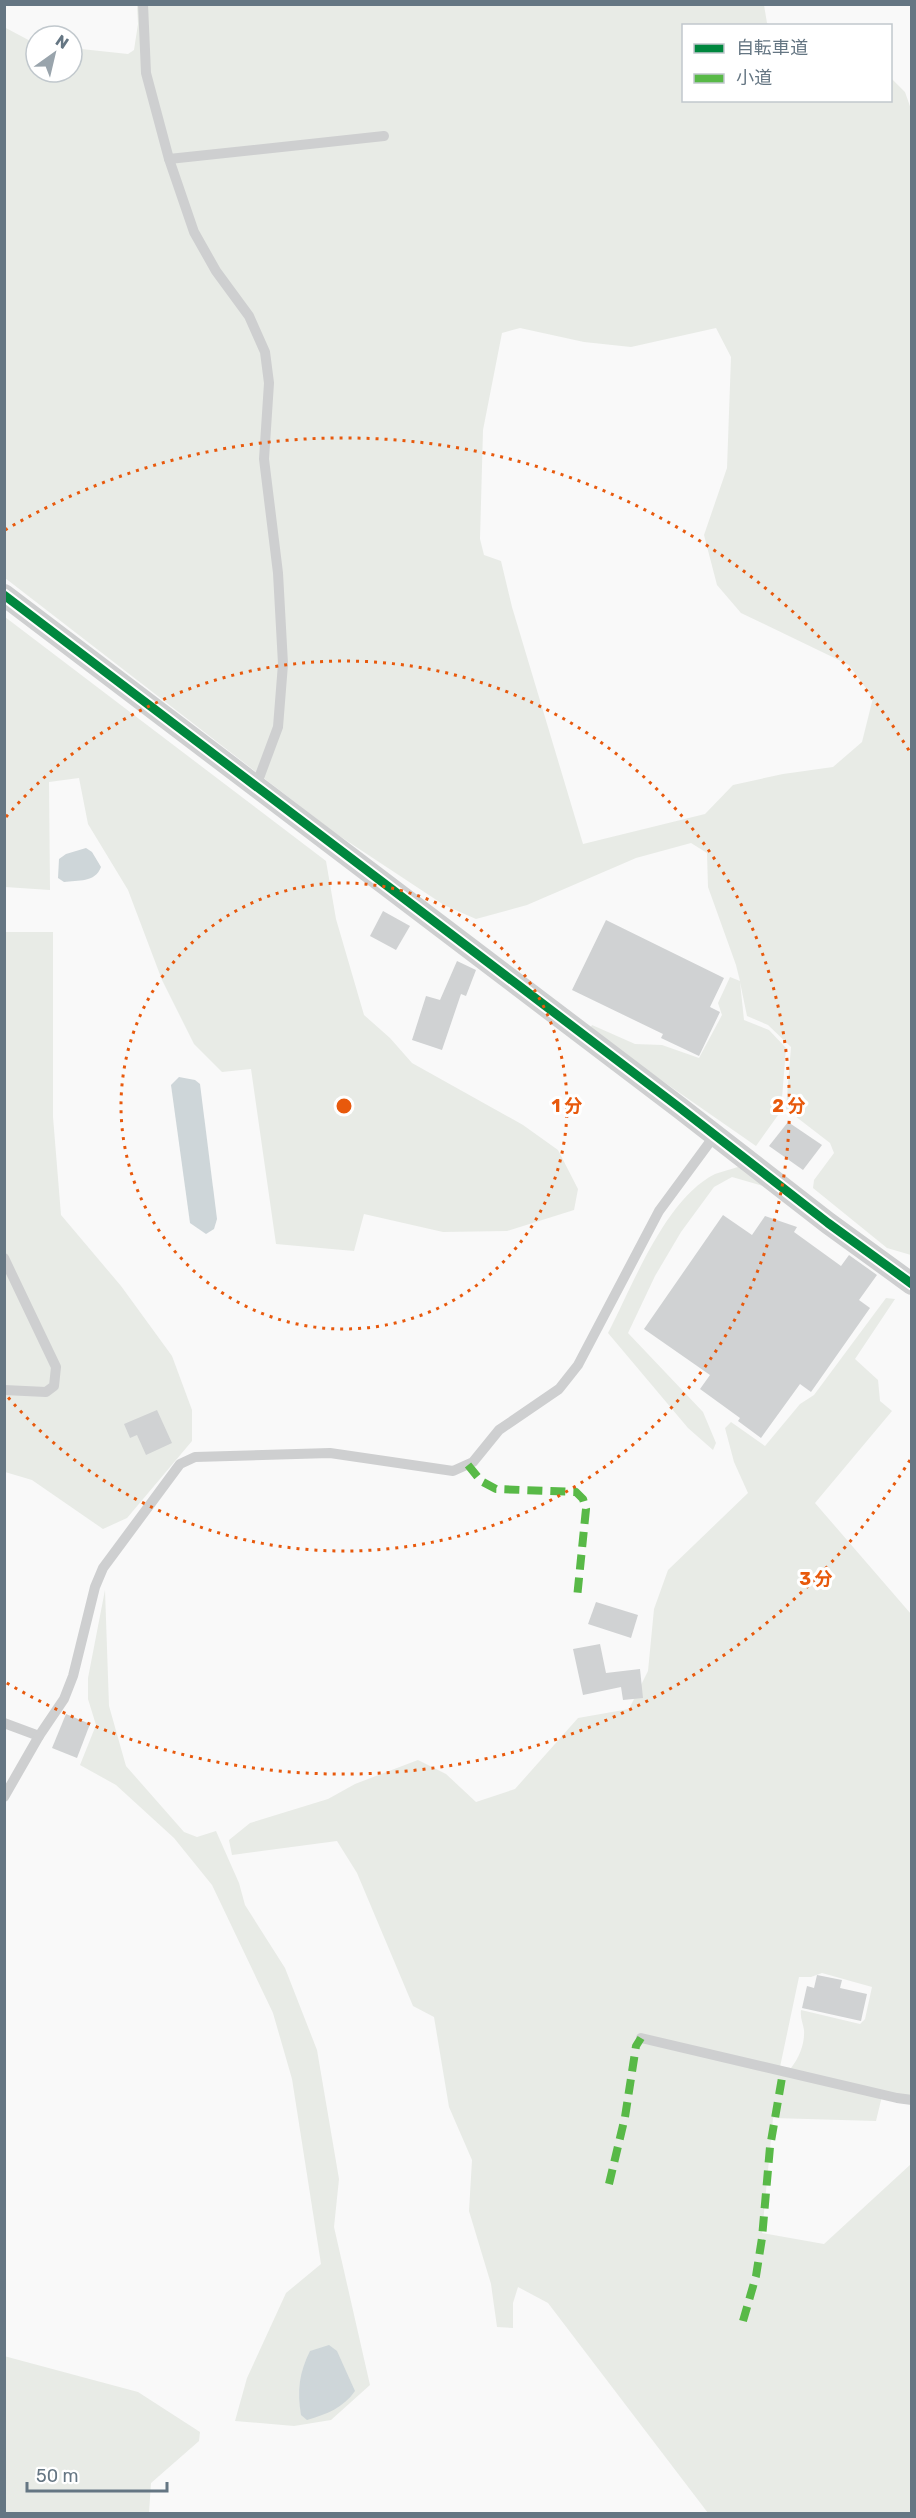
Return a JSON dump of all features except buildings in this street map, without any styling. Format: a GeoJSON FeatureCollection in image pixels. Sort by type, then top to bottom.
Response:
{"type":"FeatureCollection","features":[{"type":"Feature","properties":{"kind":"street"},"geometry":{"type":"LineString","coordinates":[[4,595],[828,1223],[912,1284]]}},
{"type":"Feature","properties":{"kind":"lane"},"geometry":{"type":"LineString","coordinates":[[143,4],[146,73],[169,159],[194,232],[216,271],[249,316],[265,352],[269,383],[264,459],[278,573],[283,664],[278,727],[256,786]]}},
{"type":"Feature","properties":{"kind":"lane"},"geometry":{"type":"LineString","coordinates":[[169,159],[384,136]]}},
{"type":"Feature","properties":{"kind":"lane"},"geometry":{"type":"LineString","coordinates":[[4,1797],[39,1736],[64,1699],[73,1676],[94,1587],[103,1568],[180,1464],[195,1457],[330,1453],[453,1471],[464,1468],[472,1462],[499,1430],[559,1389],[578,1365],[659,1211],[715,1135]]}},
{"type":"Feature","properties":{"kind":"lane"},"geometry":{"type":"LineString","coordinates":[[4,1258],[56,1367],[54,1386],[46,1392],[4,1390]]}},
{"type":"Feature","properties":{"kind":"lane"},"geometry":{"type":"LineString","coordinates":[[4,1723],[39,1736]]}},
{"type":"Feature","properties":{"kind":"lane"},"geometry":{"type":"LineString","coordinates":[[641,2038],[912,2100]]}},
{"type":"Feature","properties":{"kind":"shaded area"},"geometry":{"type":"Polygon","coordinates":[[[137,5],[764,5],[768,24],[682,24],[682,102],[892,102],[892,79],[905,92],[912,112],[911,1255],[887,1248],[813,1188],[814,1180],[834,1153],[830,1143],[786,1109],[791,1047],[768,1025],[747,1016],[740,982],[744,1020],[769,1030],[786,1048],[781,1111],[756,1146],[589,1030],[592,1025],[635,1044],[662,1045],[699,1058],[722,1015],[718,1003],[730,977],[740,981],[708,887],[707,853],[691,843],[636,858],[527,905],[476,919],[444,905],[335,833],[5,578],[4,27],[24,38],[24,84],[84,84],[84,49],[128,54],[134,50],[138,24],[137,5]],[[520,328],[502,333],[483,430],[480,539],[484,555],[501,561],[512,607],[583,844],[705,814],[733,785],[783,774],[833,767],[862,742],[873,698],[849,665],[741,613],[717,585],[704,535],[727,468],[731,357],[716,328],[631,347],[584,342],[520,328]]]}},
{"type":"Feature","properties":{"kind":"shaded area"},"geometry":{"type":"Polygon","coordinates":[[[5,617],[326,861],[336,919],[364,1015],[390,1038],[412,1063],[523,1125],[558,1150],[578,1189],[574,1210],[507,1231],[443,1232],[364,1214],[354,1251],[276,1244],[251,1069],[222,1072],[194,1044],[162,980],[128,890],[88,824],[79,778],[49,782],[50,890],[5,887],[5,617]]]}},
{"type":"Feature","properties":{"kind":"shaded area"},"geometry":{"type":"Polygon","coordinates":[[[86,848],[92,852],[101,867],[95,876],[80,881],[64,882],[58,878],[59,859],[66,854],[86,848]]]}},
{"type":"Feature","properties":{"kind":"shaded area"},"geometry":{"type":"Polygon","coordinates":[[[4,932],[53,932],[53,1117],[61,1215],[121,1286],[172,1356],[192,1410],[192,1441],[127,1518],[103,1529],[32,1480],[5,1472],[4,932]]]}},
{"type":"Feature","properties":{"kind":"shaded area"},"geometry":{"type":"Polygon","coordinates":[[[179,1077],[195,1080],[200,1084],[217,1219],[214,1229],[206,1234],[190,1223],[171,1085],[179,1077]]]}},
{"type":"Feature","properties":{"kind":"shaded area"},"geometry":{"type":"Polygon","coordinates":[[[741,1166],[770,1188],[732,1177],[714,1187],[681,1232],[655,1276],[628,1333],[703,1412],[716,1443],[713,1450],[688,1428],[608,1333],[652,1245],[681,1203],[697,1186],[715,1174],[741,1166]]]}},
{"type":"Feature","properties":{"kind":"shaded area"},"geometry":{"type":"Polygon","coordinates":[[[886,1298],[895,1299],[855,1359],[878,1380],[880,1401],[892,1411],[815,1503],[911,1614],[911,2096],[883,2092],[876,2121],[773,2118],[762,2233],[824,2244],[911,2164],[911,2513],[708,2513],[548,2303],[518,2287],[513,2303],[513,2328],[497,2327],[491,2284],[469,2211],[472,2160],[449,2107],[434,2017],[413,2006],[357,1873],[337,1841],[232,1855],[229,1840],[250,1823],[328,1799],[355,1784],[418,1760],[446,1774],[476,1802],[515,1789],[578,1718],[629,1709],[648,1671],[654,1609],[668,1570],[748,1493],[734,1462],[725,1428],[731,1422],[765,1446],[800,1404],[814,1395],[886,1298]],[[822,1973],[811,1977],[799,1977],[780,2067],[791,2068],[801,2050],[804,2030],[801,2010],[860,2024],[865,2019],[872,1987],[822,1973]]]}},
{"type":"Feature","properties":{"kind":"shaded area"},"geometry":{"type":"Polygon","coordinates":[[[105,1590],[109,1706],[126,1766],[184,1832],[197,1837],[216,1831],[239,1883],[245,1905],[285,1968],[317,2050],[339,2179],[334,2227],[370,2385],[331,2420],[294,2426],[235,2421],[247,2378],[286,2293],[321,2264],[292,2079],[273,2013],[212,1885],[174,1838],[116,1785],[80,1765],[96,1725],[88,1699],[88,1678],[105,1590]]]}},
{"type":"Feature","properties":{"kind":"shaded area"},"geometry":{"type":"Polygon","coordinates":[[[329,2345],[337,2351],[355,2391],[334,2410],[307,2420],[301,2415],[299,2398],[303,2367],[310,2351],[329,2345]]]}},
{"type":"Feature","properties":{"kind":"shaded area"},"geometry":{"type":"Polygon","coordinates":[[[4,2356],[138,2392],[200,2432],[199,2441],[151,2483],[149,2513],[5,2513],[4,2356]]]}},
{"type":"Feature","properties":{"kind":"marked path"},"geometry":{"type":"LineString","coordinates":[[468,1465],[481,1481],[496,1489],[576,1492],[583,1499],[586,1509],[577,1598]]}},
{"type":"Feature","properties":{"kind":"marked path"},"geometry":{"type":"LineString","coordinates":[[609,2184],[625,2117],[636,2046],[641,2038]]}},
{"type":"Feature","properties":{"kind":"marked path"},"geometry":{"type":"LineString","coordinates":[[743,2321],[756,2276],[762,2238],[770,2147],[783,2072]]}},
{"type":"Feature","properties":{"kind":"cycle path"},"geometry":{"type":"LineString","coordinates":[[4,595],[828,1223],[912,1284]]}}]}
